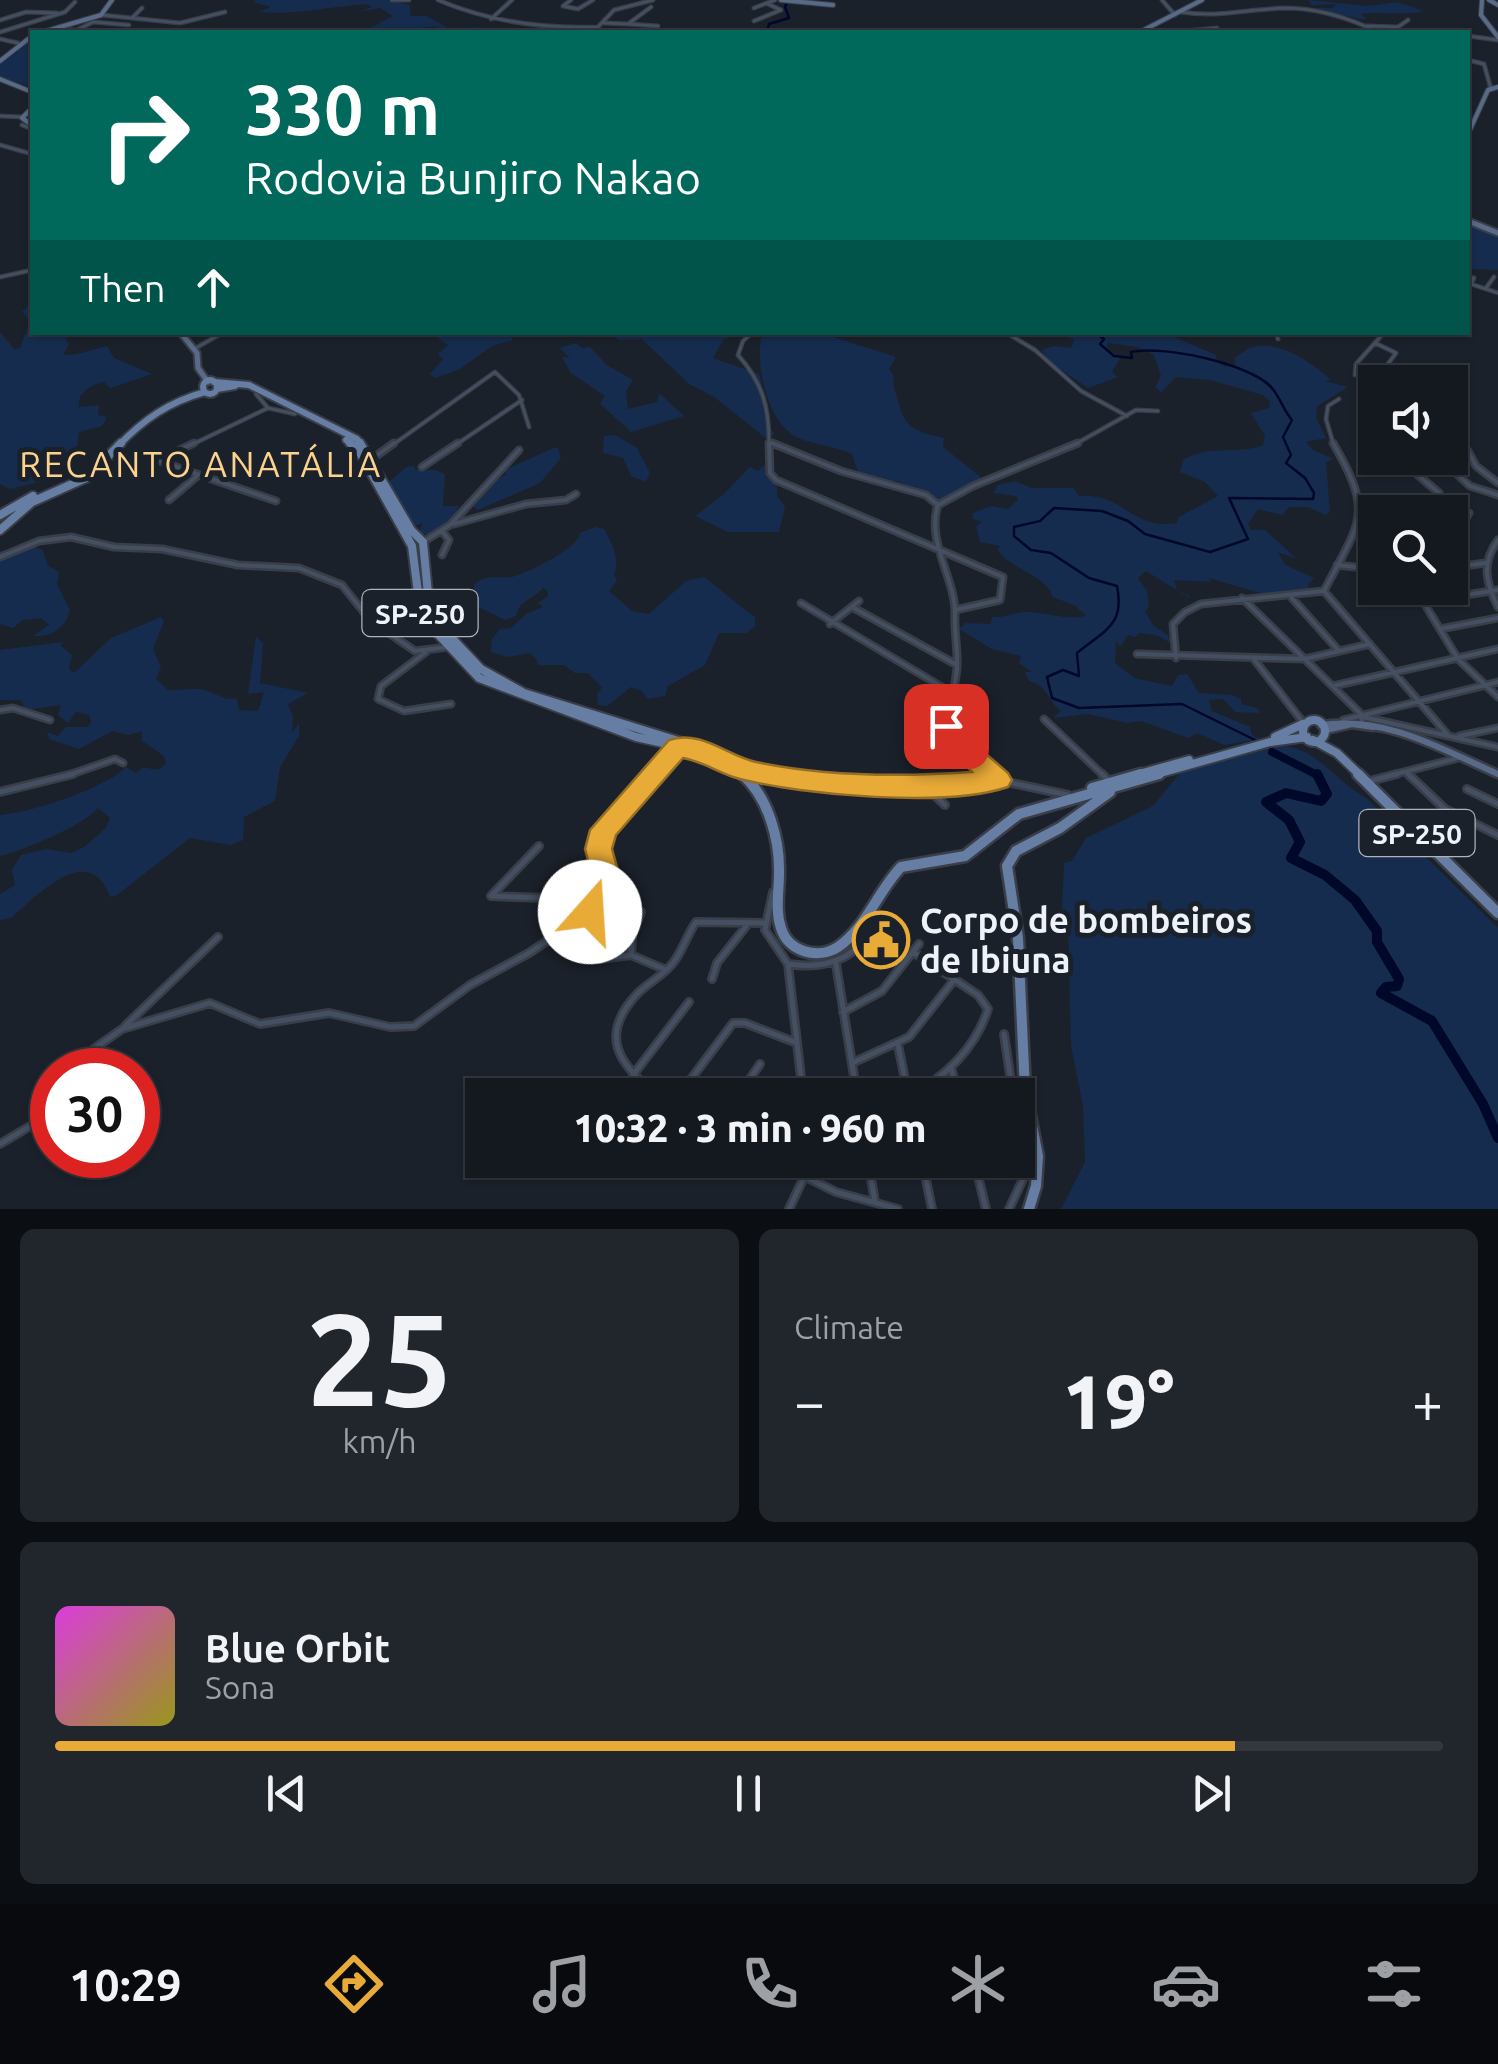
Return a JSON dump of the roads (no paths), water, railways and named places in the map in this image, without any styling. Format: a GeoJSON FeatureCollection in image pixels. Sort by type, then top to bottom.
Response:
{"type":"FeatureCollection","features":[{"type":"Feature","properties":{"kind":"main road"},"geometry":{"type":"LineString","coordinates":[[0,515],[34,495],[84,475],[136,420],[209,386],[248,385],[357,440],[372,459],[411,530],[423,542],[428,612],[490,675],[583,712],[714,754]]}},
{"type":"Feature","properties":{"kind":"main road","name":"SP-250"},"geometry":{"type":"LineString","coordinates":[[209,386],[238,386],[358,449],[416,556],[420,616],[479,678],[636,737],[714,754],[737,768],[764,805],[780,868],[779,926],[799,950],[818,954],[838,948],[902,867],[965,856],[1010,818],[1106,787]]}},
{"type":"Feature","properties":{"kind":"main road"},"geometry":{"type":"LineString","coordinates":[[0,530],[32,502],[88,476],[144,419],[209,386]]}},
{"type":"Feature","properties":{"kind":"main road"},"geometry":{"type":"LineString","coordinates":[[1091,805],[1106,787],[1142,774],[1283,734],[1303,724],[1324,729]]}},
{"type":"Feature","properties":{"kind":"main road"},"geometry":{"type":"LineString","coordinates":[[1303,724],[1302,730],[1310,738]]}},
{"type":"Feature","properties":{"kind":"main road","name":"SP-250"},"geometry":{"type":"LineString","coordinates":[[1055,802],[1270,742],[1322,740],[1324,729]]}},
{"type":"Feature","properties":{"kind":"main road","name":"SP-250"},"geometry":{"type":"LineString","coordinates":[[1324,729],[1338,753],[1498,913]]}},
{"type":"Feature","properties":{"kind":"main road","name":"SP-250"},"geometry":{"type":"LineString","coordinates":[[1310,738],[1338,753]]}},
{"type":"Feature","properties":{"kind":"main road"},"geometry":{"type":"LineString","coordinates":[[1029,1209],[1038,1156],[1025,1090],[1018,938],[1007,866],[1016,851],[1128,784]]}},
{"type":"Feature","properties":{"kind":"street"},"geometry":{"type":"LineString","coordinates":[[101,15],[112,0]]}},
{"type":"Feature","properties":{"kind":"street"},"geometry":{"type":"LineString","coordinates":[[392,0],[410,0]]}},
{"type":"Feature","properties":{"kind":"street"},"geometry":{"type":"LineString","coordinates":[[438,0],[491,18],[562,28]]}},
{"type":"Feature","properties":{"kind":"street"},"geometry":{"type":"LineString","coordinates":[[491,18],[512,0]]}},
{"type":"Feature","properties":{"kind":"street"},"geometry":{"type":"LineString","coordinates":[[572,0],[563,6],[575,9],[593,0]]}},
{"type":"Feature","properties":{"kind":"street"},"geometry":{"type":"LineString","coordinates":[[593,30],[614,10],[653,0]]}},
{"type":"Feature","properties":{"kind":"street"},"geometry":{"type":"LineString","coordinates":[[754,8],[778,0],[833,5]]}},
{"type":"Feature","properties":{"kind":"street"},"geometry":{"type":"LineString","coordinates":[[1162,0],[1178,13],[1220,18],[1293,10],[1336,15],[1374,30]]}},
{"type":"Feature","properties":{"kind":"street"},"geometry":{"type":"LineString","coordinates":[[1144,30],[1202,0]]}},
{"type":"Feature","properties":{"kind":"street"},"geometry":{"type":"LineString","coordinates":[[1482,0],[1481,15],[1498,38]]}},
{"type":"Feature","properties":{"kind":"street"},"geometry":{"type":"LineString","coordinates":[[1489,0],[1498,5]]}},
{"type":"Feature","properties":{"kind":"street"},"geometry":{"type":"LineString","coordinates":[[0,32],[61,14],[76,2]]}},
{"type":"Feature","properties":{"kind":"street"},"geometry":{"type":"LineString","coordinates":[[754,21],[782,10],[768,4]]}},
{"type":"Feature","properties":{"kind":"street"},"geometry":{"type":"LineString","coordinates":[[628,24],[652,7]]}},
{"type":"Feature","properties":{"kind":"street"},"geometry":{"type":"LineString","coordinates":[[133,18],[142,8]]}},
{"type":"Feature","properties":{"kind":"street"},"geometry":{"type":"LineString","coordinates":[[0,20],[26,12],[61,14]]}},
{"type":"Feature","properties":{"kind":"street"},"geometry":{"type":"LineString","coordinates":[[49,30],[101,15],[184,23],[225,12]]}},
{"type":"Feature","properties":{"kind":"street"},"geometry":{"type":"LineString","coordinates":[[76,30],[104,16],[149,22]]}},
{"type":"Feature","properties":{"kind":"street"},"geometry":{"type":"LineString","coordinates":[[581,18],[582,28]]}},
{"type":"Feature","properties":{"kind":"street"},"geometry":{"type":"LineString","coordinates":[[1366,26],[1398,27],[1408,20]]}},
{"type":"Feature","properties":{"kind":"street"},"geometry":{"type":"LineString","coordinates":[[92,22],[128,26]]}},
{"type":"Feature","properties":{"kind":"street"},"geometry":{"type":"LineString","coordinates":[[604,22],[658,26]]}},
{"type":"Feature","properties":{"kind":"street"},"geometry":{"type":"LineString","coordinates":[[538,30],[598,27]]}},
{"type":"Feature","properties":{"kind":"street"},"geometry":{"type":"LineString","coordinates":[[56,28],[68,30]]}},
{"type":"Feature","properties":{"kind":"street"},"geometry":{"type":"LineString","coordinates":[[1470,36],[1498,38]]}},
{"type":"Feature","properties":{"kind":"street"},"geometry":{"type":"LineString","coordinates":[[0,61],[30,37]]}},
{"type":"Feature","properties":{"kind":"street"},"geometry":{"type":"LineString","coordinates":[[0,40],[18,43]]}},
{"type":"Feature","properties":{"kind":"street"},"geometry":{"type":"LineString","coordinates":[[1470,60],[1484,64],[1491,89],[1470,130]]}},
{"type":"Feature","properties":{"kind":"street"},"geometry":{"type":"LineString","coordinates":[[0,79],[30,91]]}},
{"type":"Feature","properties":{"kind":"street"},"geometry":{"type":"LineString","coordinates":[[1491,89],[1498,87]]}},
{"type":"Feature","properties":{"kind":"street"},"geometry":{"type":"LineString","coordinates":[[22,117],[30,110]]}},
{"type":"Feature","properties":{"kind":"street"},"geometry":{"type":"LineString","coordinates":[[0,116],[22,117],[30,125]]}},
{"type":"Feature","properties":{"kind":"street"},"geometry":{"type":"LineString","coordinates":[[22,124],[30,126]]}},
{"type":"Feature","properties":{"kind":"street"},"geometry":{"type":"LineString","coordinates":[[0,145],[30,153]]}},
{"type":"Feature","properties":{"kind":"street"},"geometry":{"type":"LineString","coordinates":[[1470,222],[1498,233]]}},
{"type":"Feature","properties":{"kind":"street"},"geometry":{"type":"LineString","coordinates":[[0,268],[2,277],[30,270]]}},
{"type":"Feature","properties":{"kind":"street"},"geometry":{"type":"LineString","coordinates":[[1470,277],[1474,278],[1471,284],[1498,293]]}},
{"type":"Feature","properties":{"kind":"street"},"geometry":{"type":"LineString","coordinates":[[1486,288],[1492,279],[1498,283]]}},
{"type":"Feature","properties":{"kind":"street"},"geometry":{"type":"LineString","coordinates":[[182,335],[194,350],[209,386]]}},
{"type":"Feature","properties":{"kind":"street"},"geometry":{"type":"LineString","coordinates":[[194,350],[219,335]]}},
{"type":"Feature","properties":{"kind":"street"},"geometry":{"type":"LineString","coordinates":[[752,335],[738,354],[759,379],[769,417],[770,473],[776,480],[999,573],[1004,581],[1000,600],[955,610]]}},
{"type":"Feature","properties":{"kind":"street"},"geometry":{"type":"LineString","coordinates":[[1009,335],[1035,350],[1081,392],[1127,416]]}},
{"type":"Feature","properties":{"kind":"street"},"geometry":{"type":"LineString","coordinates":[[1355,376],[1356,364],[1381,336]]}},
{"type":"Feature","properties":{"kind":"street"},"geometry":{"type":"LineString","coordinates":[[1376,343],[1396,354],[1387,365]]}},
{"type":"Feature","properties":{"kind":"street"},"geometry":{"type":"LineString","coordinates":[[372,459],[492,373],[502,374],[527,406],[528,428]]}},
{"type":"Feature","properties":{"kind":"street"},"geometry":{"type":"LineString","coordinates":[[256,394],[268,408],[295,414]]}},
{"type":"Feature","properties":{"kind":"street"},"geometry":{"type":"LineString","coordinates":[[1324,591],[1360,502],[1326,426],[1328,406],[1339,399]]}},
{"type":"Feature","properties":{"kind":"street"},"geometry":{"type":"LineString","coordinates":[[422,467],[522,400]]}},
{"type":"Feature","properties":{"kind":"street"},"geometry":{"type":"LineString","coordinates":[[268,408],[159,461],[276,501]]}},
{"type":"Feature","properties":{"kind":"street"},"geometry":{"type":"LineString","coordinates":[[998,780],[948,735],[957,666],[952,631],[955,610],[934,514],[938,504],[1095,436],[1136,410],[1158,411]]}},
{"type":"Feature","properties":{"kind":"street"},"geometry":{"type":"LineString","coordinates":[[769,442],[840,471],[926,495],[938,504]]}},
{"type":"Feature","properties":{"kind":"street"},"geometry":{"type":"LineString","coordinates":[[423,542],[450,525],[519,450]]}},
{"type":"Feature","properties":{"kind":"street"},"geometry":{"type":"LineString","coordinates":[[1468,451],[1476,466],[1498,483]]}},
{"type":"Feature","properties":{"kind":"street"},"geometry":{"type":"LineString","coordinates":[[1418,475],[1440,494]]}},
{"type":"Feature","properties":{"kind":"street"},"geometry":{"type":"LineString","coordinates":[[1458,475],[1470,486],[1498,495]]}},
{"type":"Feature","properties":{"kind":"street"},"geometry":{"type":"LineString","coordinates":[[169,500],[198,476]]}},
{"type":"Feature","properties":{"kind":"street"},"geometry":{"type":"LineString","coordinates":[[450,525],[526,504],[566,500],[576,494]]}},
{"type":"Feature","properties":{"kind":"street"},"geometry":{"type":"LineString","coordinates":[[442,531],[449,540],[442,555]]}},
{"type":"Feature","properties":{"kind":"street"},"geometry":{"type":"LineString","coordinates":[[0,557],[43,540],[71,537],[107,546],[170,550],[238,565],[300,568],[342,586],[371,620],[415,651],[450,648]]}},
{"type":"Feature","properties":{"kind":"street"},"geometry":{"type":"LineString","coordinates":[[1498,540],[1487,563],[1489,590],[1498,607]]}},
{"type":"Feature","properties":{"kind":"street"},"geometry":{"type":"LineString","coordinates":[[1468,565],[1487,563]]}},
{"type":"Feature","properties":{"kind":"street"},"geometry":{"type":"LineString","coordinates":[[1337,565],[1358,567]]}},
{"type":"Feature","properties":{"kind":"street"},"geometry":{"type":"LineString","coordinates":[[1468,594],[1498,590]]}},
{"type":"Feature","properties":{"kind":"street"},"geometry":{"type":"LineString","coordinates":[[1176,658],[1172,624],[1180,613],[1205,601],[1292,598],[1324,591]]}},
{"type":"Feature","properties":{"kind":"street"},"geometry":{"type":"LineString","coordinates":[[1324,591],[1447,734]]}},
{"type":"Feature","properties":{"kind":"street"},"geometry":{"type":"LineString","coordinates":[[1242,598],[1365,719],[1427,738],[1498,776]]}},
{"type":"Feature","properties":{"kind":"street"},"geometry":{"type":"LineString","coordinates":[[1292,598],[1339,651]]}},
{"type":"Feature","properties":{"kind":"street"},"geometry":{"type":"LineString","coordinates":[[830,624],[860,601]]}},
{"type":"Feature","properties":{"kind":"street"},"geometry":{"type":"LineString","coordinates":[[801,603],[820,612],[830,624],[952,693]]}},
{"type":"Feature","properties":{"kind":"street"},"geometry":{"type":"LineString","coordinates":[[1423,605],[1458,659],[1498,697]]}},
{"type":"Feature","properties":{"kind":"street"},"geometry":{"type":"LineString","coordinates":[[852,607],[957,666]]}},
{"type":"Feature","properties":{"kind":"street"},"geometry":{"type":"LineString","coordinates":[[1440,629],[1498,618]]}},
{"type":"Feature","properties":{"kind":"street"},"geometry":{"type":"LineString","coordinates":[[1137,654],[1304,659],[1370,644]]}},
{"type":"Feature","properties":{"kind":"street"},"geometry":{"type":"LineString","coordinates":[[1333,686],[1498,649]]}},
{"type":"Feature","properties":{"kind":"street"},"geometry":{"type":"LineString","coordinates":[[426,652],[381,686],[378,699],[405,712],[423,712],[451,704]]}},
{"type":"Feature","properties":{"kind":"street"},"geometry":{"type":"LineString","coordinates":[[1253,658],[1303,724]]}},
{"type":"Feature","properties":{"kind":"street"},"geometry":{"type":"LineString","coordinates":[[1324,729],[1418,700],[1498,682]]}},
{"type":"Feature","properties":{"kind":"street"},"geometry":{"type":"LineString","coordinates":[[0,710],[13,708],[50,720]]}},
{"type":"Feature","properties":{"kind":"street"},"geometry":{"type":"LineString","coordinates":[[1044,719],[1106,787]]}},
{"type":"Feature","properties":{"kind":"street"},"geometry":{"type":"LineString","coordinates":[[1324,729],[1343,720],[1365,719],[1498,747]]}},
{"type":"Feature","properties":{"kind":"street"},"geometry":{"type":"LineString","coordinates":[[1457,736],[1498,728]]}},
{"type":"Feature","properties":{"kind":"street"},"geometry":{"type":"LineString","coordinates":[[122,1029],[210,1003],[260,1024],[329,1013],[390,1028],[414,1026],[470,985],[529,953],[590,912],[607,889],[608,878],[599,849],[604,830],[678,747]]}},
{"type":"Feature","properties":{"kind":"street"},"geometry":{"type":"LineString","coordinates":[[1366,782],[1461,758]]}},
{"type":"Feature","properties":{"kind":"street"},"geometry":{"type":"LineString","coordinates":[[0,792],[59,779],[115,760],[123,763]]}},
{"type":"Feature","properties":{"kind":"street"},"geometry":{"type":"LineString","coordinates":[[737,768],[816,784],[925,786],[998,780],[1069,796]]}},
{"type":"Feature","properties":{"kind":"street"},"geometry":{"type":"LineString","coordinates":[[1406,772],[1445,809],[1498,834]]}},
{"type":"Feature","properties":{"kind":"street"},"geometry":{"type":"LineString","coordinates":[[925,786],[945,805]]}},
{"type":"Feature","properties":{"kind":"street"},"geometry":{"type":"LineString","coordinates":[[1467,789],[1498,804]]}},
{"type":"Feature","properties":{"kind":"street"},"geometry":{"type":"LineString","coordinates":[[1463,850],[1471,823]]}},
{"type":"Feature","properties":{"kind":"street"},"geometry":{"type":"LineString","coordinates":[[539,846],[491,896],[544,898],[607,889]]}},
{"type":"Feature","properties":{"kind":"street"},"geometry":{"type":"LineString","coordinates":[[780,868],[764,923],[768,936],[788,964],[801,1078]]}},
{"type":"Feature","properties":{"kind":"street"},"geometry":{"type":"LineString","coordinates":[[1480,895],[1498,899]]}},
{"type":"Feature","properties":{"kind":"street"},"geometry":{"type":"LineString","coordinates":[[788,964],[810,968],[836,964],[870,932],[874,916],[870,907]]}},
{"type":"Feature","properties":{"kind":"street"},"geometry":{"type":"LineString","coordinates":[[616,917],[630,910],[641,912],[632,936],[631,955]]}},
{"type":"Feature","properties":{"kind":"street"},"geometry":{"type":"LineString","coordinates":[[636,1078],[616,1054],[617,1024],[638,993],[666,970],[696,922],[764,923]]}},
{"type":"Feature","properties":{"kind":"street"},"geometry":{"type":"LineString","coordinates":[[712,979],[717,963],[747,925]]}},
{"type":"Feature","properties":{"kind":"street"},"geometry":{"type":"LineString","coordinates":[[95,1048],[122,1029],[218,938]]}},
{"type":"Feature","properties":{"kind":"street"},"geometry":{"type":"LineString","coordinates":[[843,1012],[882,992],[919,944]]}},
{"type":"Feature","properties":{"kind":"street"},"geometry":{"type":"LineString","coordinates":[[580,952],[600,958],[631,955],[666,970]]}},
{"type":"Feature","properties":{"kind":"street"},"geometry":{"type":"LineString","coordinates":[[913,952],[978,995],[988,1009],[982,1026],[951,1068],[935,1078]]}},
{"type":"Feature","properties":{"kind":"street"},"geometry":{"type":"LineString","coordinates":[[836,964],[854,1078]]}},
{"type":"Feature","properties":{"kind":"street"},"geometry":{"type":"LineString","coordinates":[[852,1062],[898,1045],[954,980]]}},
{"type":"Feature","properties":{"kind":"street"},"geometry":{"type":"LineString","coordinates":[[632,1075],[689,1002]]}},
{"type":"Feature","properties":{"kind":"street"},"geometry":{"type":"LineString","coordinates":[[693,1078],[733,1023],[745,1022],[797,1043]]}},
{"type":"Feature","properties":{"kind":"street"},"geometry":{"type":"LineString","coordinates":[[1004,1034],[1010,1078]]}},
{"type":"Feature","properties":{"kind":"street"},"geometry":{"type":"LineString","coordinates":[[898,1045],[905,1078]]}},
{"type":"Feature","properties":{"kind":"street"},"geometry":{"type":"LineString","coordinates":[[751,1078],[760,1064]]}},
{"type":"Feature","properties":{"kind":"street"},"geometry":{"type":"LineString","coordinates":[[951,1068],[954,1078]]}},
{"type":"Feature","properties":{"kind":"street"},"geometry":{"type":"LineString","coordinates":[[0,1144],[30,1126]]}},
{"type":"Feature","properties":{"kind":"street"},"geometry":{"type":"LineString","coordinates":[[789,1209],[804,1178]]}},
{"type":"Feature","properties":{"kind":"street"},"geometry":{"type":"LineString","coordinates":[[810,1178],[836,1192],[898,1209]]}},
{"type":"Feature","properties":{"kind":"street"},"geometry":{"type":"LineString","coordinates":[[871,1178],[875,1202]]}},
{"type":"Feature","properties":{"kind":"street"},"geometry":{"type":"LineString","coordinates":[[926,1178],[932,1209]]}},
{"type":"Feature","properties":{"kind":"street"},"geometry":{"type":"LineString","coordinates":[[978,1178],[986,1209]]}},
{"type":"Feature","properties":{"kind":"street"},"geometry":{"type":"LineString","coordinates":[[1009,1209],[1020,1194],[1022,1178]]}},
{"type":"Feature","properties":{"kind":"waterway"},"geometry":{"type":"LineString","coordinates":[[768,30],[769,24],[789,18],[785,7],[788,0]]}},
{"type":"Feature","properties":{"kind":"waterway"},"geometry":{"type":"LineString","coordinates":[[1098,335],[1104,339],[1100,344],[1114,356],[1132,358],[1131,352],[1145,351],[1183,354],[1224,363],[1270,386],[1292,420],[1283,437],[1291,455],[1286,463],[1305,478],[1314,493],[1313,499],[1229,498],[1248,539],[1210,552],[1145,534],[1128,521],[1102,511],[1054,508],[1040,521],[1014,527],[1014,536],[1031,550],[1051,553],[1089,578],[1117,586],[1115,618],[1077,653],[1079,676],[1063,670],[1047,677],[1052,698],[1079,708],[1182,704],[1259,742]]}},
{"type":"Feature","properties":{"kind":"waterway"},"geometry":{"type":"LineString","coordinates":[[1272,752],[1318,775]]}},
{"type":"Feature","properties":{"kind":"waterway"},"geometry":{"type":"LineString","coordinates":[[1318,775],[1327,794],[1321,801],[1286,793],[1266,802],[1289,820],[1300,842],[1291,858],[1325,875],[1355,900],[1377,931],[1377,942],[1399,979],[1397,986],[1386,987],[1381,993],[1432,1021],[1483,1104],[1498,1138]]}},
{"type":"Feature","properties":{"kind":"place","name":"Corpo de bombeiros de Ibiuna"},"geometry":{"type":"Point","coordinates":[881,940]}},
{"type":"Feature","properties":{"kind":"district","name":"RECANTO ANATÁLIA"},"geometry":{"type":"Point","coordinates":[201,464]}}]}
